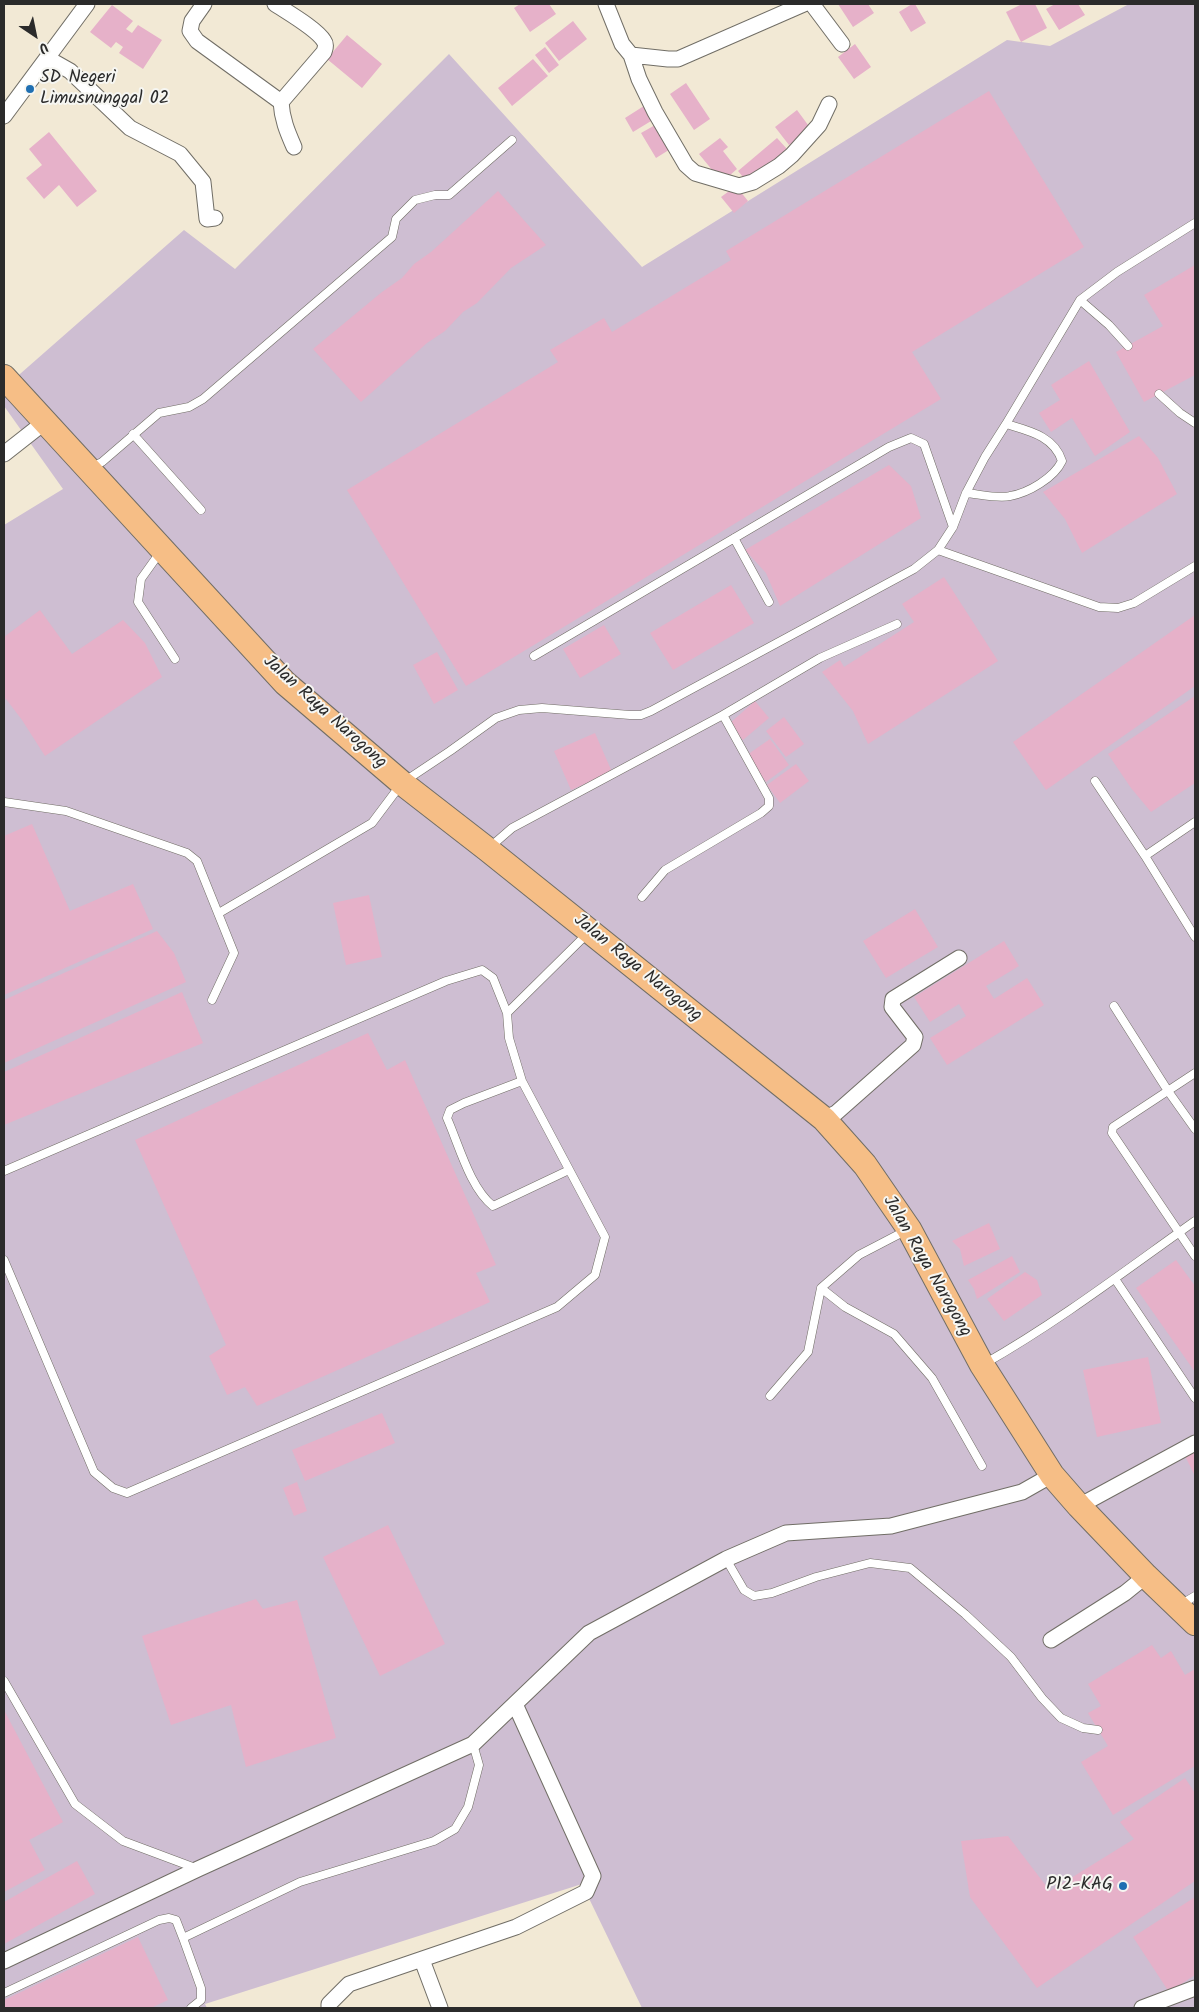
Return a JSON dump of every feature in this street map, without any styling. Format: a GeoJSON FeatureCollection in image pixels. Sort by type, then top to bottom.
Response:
{"type":"FeatureCollection","features":[{"type":"Feature","properties":{"kind":"main road","name":"Jalan Raya Narogong"},"geometry":{"type":"LineString","coordinates":[[4,377],[46,420],[285,683],[402,783],[824,1119],[865,1165],[909,1229],[982,1366],[1052,1475],[1146,1576],[1187,1601],[1195,1623]]}},
{"type":"Feature","properties":{"kind":"street"},"geometry":{"type":"LineString","coordinates":[[4,116],[87,4]]}},
{"type":"Feature","properties":{"kind":"street"},"geometry":{"type":"LineString","coordinates":[[204,4],[192,21],[190,31],[196,41],[281,102],[285,128],[294,146]]}},
{"type":"Feature","properties":{"kind":"street"},"geometry":{"type":"LineString","coordinates":[[275,4],[311,29],[324,40],[326,46],[324,52],[281,102]]}},
{"type":"Feature","properties":{"kind":"street"},"geometry":{"type":"LineString","coordinates":[[606,4],[622,44],[632,55],[639,79],[655,112],[686,165],[695,173],[739,186],[753,182],[792,155],[818,125],[829,104]]}},
{"type":"Feature","properties":{"kind":"street"},"geometry":{"type":"LineString","coordinates":[[632,55],[668,60],[678,58],[804,4]]}},
{"type":"Feature","properties":{"kind":"street"},"geometry":{"type":"LineString","coordinates":[[812,4],[842,44]]}},
{"type":"Feature","properties":{"kind":"street"},"geometry":{"type":"LineString","coordinates":[[47,58],[70,71],[130,128],[180,154],[203,182],[207,219],[215,218]]}},
{"type":"Feature","properties":{"kind":"street"},"geometry":{"type":"LineString","coordinates":[[4,454],[46,420]]}},
{"type":"Feature","properties":{"kind":"street"},"geometry":{"type":"LineString","coordinates":[[824,1119],[836,1114],[913,1045],[915,1037],[892,1006],[893,999],[959,958]]}},
{"type":"Feature","properties":{"kind":"street"},"geometry":{"type":"LineString","coordinates":[[1079,1506],[1195,1443]]}},
{"type":"Feature","properties":{"kind":"street"},"geometry":{"type":"LineString","coordinates":[[4,1961],[198,1869],[473,1744],[590,1633],[726,1559],[786,1533],[890,1526],[1022,1492],[1052,1475]]}},
{"type":"Feature","properties":{"kind":"street"},"geometry":{"type":"LineString","coordinates":[[1051,1640],[1125,1593],[1146,1576]]}},
{"type":"Feature","properties":{"kind":"street"},"geometry":{"type":"LineString","coordinates":[[329,2008],[329,2004],[349,1984],[516,1927],[586,1892],[593,1876],[515,1704]]}},
{"type":"Feature","properties":{"kind":"street"},"geometry":{"type":"LineString","coordinates":[[422,1960],[440,2008]]}},
{"type":"Feature","properties":{"kind":"street"},"geometry":{"type":"LineString","coordinates":[[1142,2008],[1195,1988]]}},
{"type":"Feature","properties":{"kind":"lane"},"geometry":{"type":"LineString","coordinates":[[89,468],[102,462],[159,413],[189,407],[203,399],[392,237],[396,219],[415,200],[449,194],[512,140]]}},
{"type":"Feature","properties":{"kind":"lane"},"geometry":{"type":"LineString","coordinates":[[219,913],[372,823],[402,783],[496,718],[519,710],[542,708],[630,715],[651,711],[914,569],[938,550],[953,527],[966,493],[985,457],[1080,300],[1117,272],[1195,223]]}},
{"type":"Feature","properties":{"kind":"lane"},"geometry":{"type":"LineString","coordinates":[[1080,300],[1109,325],[1128,346]]}},
{"type":"Feature","properties":{"kind":"lane"},"geometry":{"type":"LineString","coordinates":[[1159,394],[1180,414],[1194,420]]}},
{"type":"Feature","properties":{"kind":"lane"},"geometry":{"type":"LineString","coordinates":[[966,493],[1009,497],[1032,488],[1058,470],[1062,462],[1061,457],[1047,438],[1006,424]]}},
{"type":"Feature","properties":{"kind":"lane"},"geometry":{"type":"LineString","coordinates":[[134,434],[201,510]]}},
{"type":"Feature","properties":{"kind":"lane"},"geometry":{"type":"LineString","coordinates":[[534,656],[889,447],[911,438],[924,444],[953,527]]}},
{"type":"Feature","properties":{"kind":"lane"},"geometry":{"type":"LineString","coordinates":[[734,538],[769,602]]}},
{"type":"Feature","properties":{"kind":"lane"},"geometry":{"type":"LineString","coordinates":[[162,549],[141,579],[138,602],[176,659]]}},
{"type":"Feature","properties":{"kind":"lane"},"geometry":{"type":"LineString","coordinates":[[938,550],[1099,607],[1118,608],[1134,602],[1195,566]]}},
{"type":"Feature","properties":{"kind":"lane"},"geometry":{"type":"LineString","coordinates":[[487,849],[512,828],[723,715],[820,658],[897,624]]}},
{"type":"Feature","properties":{"kind":"lane"},"geometry":{"type":"LineString","coordinates":[[642,898],[665,870],[761,814],[769,806],[769,798],[723,715]]}},
{"type":"Feature","properties":{"kind":"lane"},"geometry":{"type":"LineString","coordinates":[[1095,781],[1145,856],[1195,937]]}},
{"type":"Feature","properties":{"kind":"lane"},"geometry":{"type":"LineString","coordinates":[[4,802],[66,811],[187,853],[197,860],[234,954],[212,1000]]}},
{"type":"Feature","properties":{"kind":"lane"},"geometry":{"type":"LineString","coordinates":[[1145,856],[1195,822]]}},
{"type":"Feature","properties":{"kind":"lane"},"geometry":{"type":"LineString","coordinates":[[506,1013],[590,931]]}},
{"type":"Feature","properties":{"kind":"lane"},"geometry":{"type":"LineString","coordinates":[[4,1171],[446,981],[482,970],[493,978],[506,1013],[509,1038],[522,1081],[606,1237],[594,1275],[557,1307],[127,1493],[113,1488],[94,1472],[4,1260]]}},
{"type":"Feature","properties":{"kind":"lane"},"geometry":{"type":"LineString","coordinates":[[1114,1006],[1168,1091],[1195,1128]]}},
{"type":"Feature","properties":{"kind":"lane"},"geometry":{"type":"LineString","coordinates":[[1195,1073],[1113,1127],[1112,1134],[1195,1256]]}},
{"type":"Feature","properties":{"kind":"lane"},"geometry":{"type":"LineString","coordinates":[[522,1081],[450,1110],[448,1118],[475,1184],[486,1201],[493,1206],[569,1170]]}},
{"type":"Feature","properties":{"kind":"lane"},"geometry":{"type":"LineString","coordinates":[[982,1366],[1019,1344],[1115,1279],[1195,1221]]}},
{"type":"Feature","properties":{"kind":"lane"},"geometry":{"type":"LineString","coordinates":[[770,1396],[808,1352],[821,1288],[860,1255],[909,1229]]}},
{"type":"Feature","properties":{"kind":"lane"},"geometry":{"type":"LineString","coordinates":[[1115,1279],[1195,1398]]}},
{"type":"Feature","properties":{"kind":"lane"},"geometry":{"type":"LineString","coordinates":[[821,1288],[845,1307],[894,1334],[932,1378],[982,1466]]}},
{"type":"Feature","properties":{"kind":"lane"},"geometry":{"type":"LineString","coordinates":[[726,1559],[744,1590],[754,1596],[772,1593],[816,1576],[870,1563],[910,1568],[966,1614],[1011,1657],[1042,1698],[1061,1718],[1083,1728],[1098,1730]]}},
{"type":"Feature","properties":{"kind":"lane"},"geometry":{"type":"LineString","coordinates":[[4,1681],[75,1804],[124,1841],[198,1869]]}},
{"type":"Feature","properties":{"kind":"lane"},"geometry":{"type":"LineString","coordinates":[[183,1938],[300,1882],[434,1841],[455,1829],[468,1807],[479,1765],[473,1744]]}},
{"type":"Feature","properties":{"kind":"lane"},"geometry":{"type":"LineString","coordinates":[[4,1993],[159,1920],[169,1918],[176,1920],[201,1988],[201,2000],[190,2008]]}},
{"type":"Feature","properties":{"kind":"shaded area"},"geometry":{"type":"Polygon","coordinates":[[[1129,4],[1195,4],[1195,2008],[642,2008],[582,1884],[205,2004],[207,2008],[4,2008],[4,525],[63,489],[4,406],[4,388],[184,230],[235,269],[449,54],[642,267],[1007,40],[1050,46],[1129,4]]]}},
{"type":"Feature","properties":{"kind":"building"},"geometry":{"type":"Polygon","coordinates":[[[520,4],[549,4],[556,14],[530,32],[514,8],[520,4]]]}},
{"type":"Feature","properties":{"kind":"building"},"geometry":{"type":"Polygon","coordinates":[[[838,4],[868,4],[874,13],[853,27],[838,4]]]}},
{"type":"Feature","properties":{"kind":"building"},"geometry":{"type":"Polygon","coordinates":[[[915,4],[926,23],[911,32],[899,12],[915,4]]]}},
{"type":"Feature","properties":{"kind":"building"},"geometry":{"type":"Polygon","coordinates":[[[1022,4],[1035,4],[1047,28],[1021,42],[1006,12],[1022,4]]]}},
{"type":"Feature","properties":{"kind":"building"},"geometry":{"type":"Polygon","coordinates":[[[1055,4],[1078,4],[1085,15],[1059,30],[1046,9],[1055,4]]]}},
{"type":"Feature","properties":{"kind":"building"},"geometry":{"type":"Polygon","coordinates":[[[112,5],[133,21],[126,29],[132,33],[138,25],[162,40],[143,69],[119,53],[123,47],[116,42],[111,48],[90,32],[112,5]]]}},
{"type":"Feature","properties":{"kind":"building"},"geometry":{"type":"Polygon","coordinates":[[[573,21],[587,39],[559,61],[545,43],[573,21]]]}},
{"type":"Feature","properties":{"kind":"building"},"geometry":{"type":"Polygon","coordinates":[[[347,35],[382,64],[362,88],[327,59],[347,35]]]}},
{"type":"Feature","properties":{"kind":"building"},"geometry":{"type":"Polygon","coordinates":[[[855,44],[871,67],[854,79],[838,57],[855,44]]]}},
{"type":"Feature","properties":{"kind":"building"},"geometry":{"type":"Polygon","coordinates":[[[545,47],[559,65],[549,73],[535,55],[545,47]]]}},
{"type":"Feature","properties":{"kind":"building"},"geometry":{"type":"Polygon","coordinates":[[[533,59],[548,76],[512,106],[498,88],[533,59]]]}},
{"type":"Feature","properties":{"kind":"building"},"geometry":{"type":"Polygon","coordinates":[[[686,83],[710,119],[694,130],[670,94],[686,83]]]}},
{"type":"Feature","properties":{"kind":"building"},"geometry":{"type":"Polygon","coordinates":[[[989,91],[1084,247],[912,352],[941,399],[466,686],[347,490],[558,362],[550,350],[604,318],[612,332],[731,260],[726,251],[989,91]]]}},
{"type":"Feature","properties":{"kind":"building"},"geometry":{"type":"Polygon","coordinates":[[[647,104],[656,118],[633,132],[625,118],[647,104]]]}},
{"type":"Feature","properties":{"kind":"building"},"geometry":{"type":"Polygon","coordinates":[[[797,110],[811,129],[789,145],[775,127],[797,110]]]}},
{"type":"Feature","properties":{"kind":"building"},"geometry":{"type":"Polygon","coordinates":[[[657,124],[672,148],[656,158],[641,133],[657,124]]]}},
{"type":"Feature","properties":{"kind":"building"},"geometry":{"type":"Polygon","coordinates":[[[49,132],[97,191],[77,207],[59,185],[44,199],[26,178],[42,165],[29,149],[49,132]]]}},
{"type":"Feature","properties":{"kind":"building"},"geometry":{"type":"Polygon","coordinates":[[[720,138],[728,147],[723,151],[737,169],[722,182],[699,154],[720,138]]]}},
{"type":"Feature","properties":{"kind":"building"},"geometry":{"type":"Polygon","coordinates":[[[777,138],[787,149],[748,183],[738,171],[777,138]]]}},
{"type":"Feature","properties":{"kind":"building"},"geometry":{"type":"Polygon","coordinates":[[[736,186],[748,201],[734,213],[721,197],[736,186]]]}},
{"type":"Feature","properties":{"kind":"building"},"geometry":{"type":"Polygon","coordinates":[[[498,191],[546,245],[511,268],[477,303],[463,312],[445,331],[427,343],[361,402],[313,349],[382,292],[402,278],[414,264],[431,252],[498,191]]]}},
{"type":"Feature","properties":{"kind":"building"},"geometry":{"type":"Polygon","coordinates":[[[1195,265],[1195,375],[1144,402],[1116,352],[1163,326],[1144,295],[1195,265]]]}},
{"type":"Feature","properties":{"kind":"building"},"geometry":{"type":"Polygon","coordinates":[[[1089,361],[1130,432],[1095,456],[1072,418],[1051,432],[1039,413],[1060,400],[1051,385],[1089,361]]]}},
{"type":"Feature","properties":{"kind":"building"},"geometry":{"type":"Polygon","coordinates":[[[1139,436],[1158,458],[1177,494],[1082,553],[1065,519],[1043,492],[1139,436]]]}},
{"type":"Feature","properties":{"kind":"building"},"geometry":{"type":"Polygon","coordinates":[[[889,465],[911,486],[921,518],[780,606],[766,573],[745,550],[889,465]]]}},
{"type":"Feature","properties":{"kind":"building"},"geometry":{"type":"Polygon","coordinates":[[[944,577],[998,661],[868,744],[853,711],[822,672],[840,660],[844,667],[914,622],[902,604],[944,577]]]}},
{"type":"Feature","properties":{"kind":"building"},"geometry":{"type":"Polygon","coordinates":[[[731,585],[754,623],[673,670],[650,633],[731,585]]]}},
{"type":"Feature","properties":{"kind":"building"},"geometry":{"type":"Polygon","coordinates":[[[40,610],[72,654],[123,620],[145,643],[162,677],[45,756],[22,720],[6,699],[4,700],[4,637],[40,610]]]}},
{"type":"Feature","properties":{"kind":"building"},"geometry":{"type":"Polygon","coordinates":[[[1195,615],[1195,686],[1046,790],[1013,742],[1195,615]]]}},
{"type":"Feature","properties":{"kind":"building"},"geometry":{"type":"Polygon","coordinates":[[[604,625],[621,654],[580,678],[563,649],[604,625]]]}},
{"type":"Feature","properties":{"kind":"building"},"geometry":{"type":"Polygon","coordinates":[[[437,652],[458,690],[434,704],[413,665],[437,652]]]}},
{"type":"Feature","properties":{"kind":"building"},"geometry":{"type":"Polygon","coordinates":[[[1195,696],[1195,783],[1151,812],[1131,788],[1108,754],[1195,696]]]}},
{"type":"Feature","properties":{"kind":"building"},"geometry":{"type":"Polygon","coordinates":[[[755,701],[769,718],[743,740],[729,724],[755,701]]]}},
{"type":"Feature","properties":{"kind":"building"},"geometry":{"type":"Polygon","coordinates":[[[784,717],[804,744],[786,757],[766,731],[784,717]]]}},
{"type":"Feature","properties":{"kind":"building"},"geometry":{"type":"Polygon","coordinates":[[[595,733],[612,772],[571,790],[554,751],[595,733]]]}},
{"type":"Feature","properties":{"kind":"building"},"geometry":{"type":"Polygon","coordinates":[[[770,739],[789,765],[766,782],[747,755],[770,739]]]}},
{"type":"Feature","properties":{"kind":"building"},"geometry":{"type":"Polygon","coordinates":[[[796,764],[809,781],[780,803],[767,785],[796,764]]]}},
{"type":"Feature","properties":{"kind":"building"},"geometry":{"type":"Polygon","coordinates":[[[32,824],[70,911],[133,884],[153,929],[4,995],[4,836],[32,824]]]}},
{"type":"Feature","properties":{"kind":"building"},"geometry":{"type":"Polygon","coordinates":[[[369,895],[382,957],[346,965],[333,903],[369,895]]]}},
{"type":"Feature","properties":{"kind":"building"},"geometry":{"type":"Polygon","coordinates":[[[915,909],[938,947],[886,978],[863,941],[915,909]]]}},
{"type":"Feature","properties":{"kind":"building"},"geometry":{"type":"Polygon","coordinates":[[[157,931],[174,953],[186,982],[4,1063],[4,1000],[157,931]]]}},
{"type":"Feature","properties":{"kind":"building"},"geometry":{"type":"Polygon","coordinates":[[[1004,941],[1019,966],[986,986],[994,999],[1027,978],[1044,1005],[947,1065],[930,1038],[966,1016],[959,1004],[930,1022],[914,997],[1004,941]]]}},
{"type":"Feature","properties":{"kind":"building"},"geometry":{"type":"Polygon","coordinates":[[[182,992],[203,1043],[4,1125],[4,1072],[182,992]]]}},
{"type":"Feature","properties":{"kind":"building"},"geometry":{"type":"Polygon","coordinates":[[[368,1033],[387,1070],[405,1060],[496,1265],[476,1273],[490,1302],[257,1406],[245,1387],[227,1395],[209,1356],[226,1345],[135,1140],[368,1033]]]}},
{"type":"Feature","properties":{"kind":"building"},"geometry":{"type":"Polygon","coordinates":[[[989,1223],[1000,1249],[964,1266],[960,1249],[952,1241],[989,1223]]]}},
{"type":"Feature","properties":{"kind":"building"},"geometry":{"type":"Polygon","coordinates":[[[1012,1256],[1020,1272],[977,1299],[974,1289],[968,1280],[1012,1256]]]}},
{"type":"Feature","properties":{"kind":"building"},"geometry":{"type":"Polygon","coordinates":[[[1176,1260],[1195,1286],[1195,1372],[1136,1288],[1176,1260]]]}},
{"type":"Feature","properties":{"kind":"building"},"geometry":{"type":"Polygon","coordinates":[[[1025,1272],[1037,1280],[1042,1295],[1004,1321],[987,1299],[1025,1272]]]}},
{"type":"Feature","properties":{"kind":"building"},"geometry":{"type":"Polygon","coordinates":[[[1148,1357],[1161,1423],[1097,1437],[1083,1370],[1148,1357]]]}},
{"type":"Feature","properties":{"kind":"building"},"geometry":{"type":"Polygon","coordinates":[[[382,1413],[395,1443],[305,1481],[292,1450],[382,1413]]]}},
{"type":"Feature","properties":{"kind":"building"},"geometry":{"type":"Polygon","coordinates":[[[1195,1450],[1195,1476],[1185,1456],[1195,1450]]]}},
{"type":"Feature","properties":{"kind":"building"},"geometry":{"type":"Polygon","coordinates":[[[297,1482],[307,1511],[294,1516],[283,1488],[297,1482]]]}},
{"type":"Feature","properties":{"kind":"building"},"geometry":{"type":"Polygon","coordinates":[[[388,1525],[445,1644],[380,1676],[323,1557],[388,1525]]]}},
{"type":"Feature","properties":{"kind":"building"},"geometry":{"type":"Polygon","coordinates":[[[256,1599],[263,1609],[297,1600],[336,1738],[246,1767],[231,1705],[171,1725],[142,1636],[256,1599]]]}},
{"type":"Feature","properties":{"kind":"building"},"geometry":{"type":"Polygon","coordinates":[[[1152,1645],[1161,1658],[1171,1651],[1185,1675],[1195,1669],[1195,1766],[1113,1815],[1081,1762],[1108,1746],[1088,1713],[1101,1706],[1088,1684],[1152,1645]]]}},
{"type":"Feature","properties":{"kind":"building"},"geometry":{"type":"Polygon","coordinates":[[[4,1710],[63,1822],[29,1840],[45,1870],[4,1892],[4,1710]]]}},
{"type":"Feature","properties":{"kind":"building","name":"P12-KAG"},"geometry":{"type":"Polygon","coordinates":[[[1185,1778],[1195,1793],[1195,1881],[1037,1988],[970,1897],[961,1841],[1008,1836],[1050,1891],[1134,1839],[1120,1822],[1185,1778]]]}},
{"type":"Feature","properties":{"kind":"building"},"geometry":{"type":"Polygon","coordinates":[[[77,1861],[95,1894],[4,1944],[4,1902],[77,1861]]]}},
{"type":"Feature","properties":{"kind":"building"},"geometry":{"type":"Polygon","coordinates":[[[1195,1897],[1195,1975],[1169,1992],[1133,1937],[1195,1897]]]}},
{"type":"Feature","properties":{"kind":"building"},"geometry":{"type":"Polygon","coordinates":[[[138,1937],[168,2000],[151,2008],[4,2008],[4,2000],[138,1937]]]}},
{"type":"Feature","properties":{"kind":"place","name":"SD Negeri Limusnunggal 02"},"geometry":{"type":"Point","coordinates":[30,89]}},
{"type":"Feature","properties":{"kind":"place","name":"P12-KAG"},"geometry":{"type":"Point","coordinates":[1123,1886]}}]}
